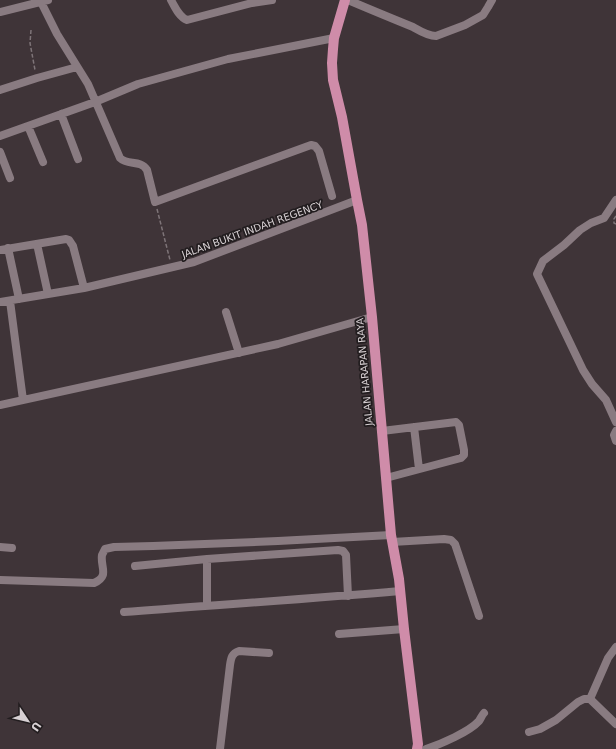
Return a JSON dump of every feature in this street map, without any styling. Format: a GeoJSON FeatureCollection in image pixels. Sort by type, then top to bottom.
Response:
{"type":"FeatureCollection","features":[{"type":"Feature","properties":{"kind":"main road","name":"JALAN HARAPAN RAYA"},"geometry":{"type":"LineString","coordinates":[[347,0],[334,38],[332,56],[333,80],[342,117],[362,225],[372,317],[392,539],[420,748]]}},
{"type":"Feature","properties":{"kind":"street"},"geometry":{"type":"LineString","coordinates":[[171,0],[182,18],[187,20],[252,3],[272,0]]}},
{"type":"Feature","properties":{"kind":"street"},"geometry":{"type":"LineString","coordinates":[[347,0],[432,36],[436,36],[465,25],[482,14],[492,0]]}},
{"type":"Feature","properties":{"kind":"street"},"geometry":{"type":"LineString","coordinates":[[0,12],[26,3],[44,1],[57,34],[88,84],[120,158],[123,161],[142,164],[145,166],[155,202],[311,145],[315,146],[319,151],[332,196]]}},
{"type":"Feature","properties":{"kind":"street"},"geometry":{"type":"LineString","coordinates":[[0,136],[95,102],[138,84],[228,59],[334,38]]}},
{"type":"Feature","properties":{"kind":"street"},"geometry":{"type":"LineString","coordinates":[[0,90],[77,67]]}},
{"type":"Feature","properties":{"kind":"street"},"geometry":{"type":"LineString","coordinates":[[61,114],[78,159]]}},
{"type":"Feature","properties":{"kind":"street"},"geometry":{"type":"LineString","coordinates":[[28,126],[43,162]]}},
{"type":"Feature","properties":{"kind":"street"},"geometry":{"type":"LineString","coordinates":[[0,152],[10,178]]}},
{"type":"Feature","properties":{"kind":"street","name":"JALAN BUKIT INDAH REGENCY"},"geometry":{"type":"LineString","coordinates":[[0,302],[84,288],[194,262],[357,200]]}},
{"type":"Feature","properties":{"kind":"street"},"geometry":{"type":"LineString","coordinates":[[616,200],[604,218],[590,223],[580,230],[564,245],[543,261],[537,274],[583,370],[592,384],[606,400],[616,422]]}},
{"type":"Feature","properties":{"kind":"street"},"geometry":{"type":"LineString","coordinates":[[23,400],[15,300],[4,249],[66,239],[69,240],[73,246],[84,288]]}},
{"type":"Feature","properties":{"kind":"street"},"geometry":{"type":"LineString","coordinates":[[37,244],[48,294]]}},
{"type":"Feature","properties":{"kind":"street"},"geometry":{"type":"LineString","coordinates":[[226,312],[240,353]]}},
{"type":"Feature","properties":{"kind":"street"},"geometry":{"type":"LineString","coordinates":[[0,405],[240,353],[372,317]]}},
{"type":"Feature","properties":{"kind":"street"},"geometry":{"type":"LineString","coordinates":[[382,431],[456,422],[459,425],[464,450],[464,456],[461,458],[386,478]]}},
{"type":"Feature","properties":{"kind":"street"},"geometry":{"type":"LineString","coordinates":[[414,427],[419,469]]}},
{"type":"Feature","properties":{"kind":"street"},"geometry":{"type":"LineString","coordinates":[[616,431],[614,435],[616,441]]}},
{"type":"Feature","properties":{"kind":"street"},"geometry":{"type":"LineString","coordinates":[[0,580],[94,583],[100,580],[104,570],[102,556],[105,549],[114,547],[278,541],[444,539],[451,540],[455,544],[479,616]]}},
{"type":"Feature","properties":{"kind":"street"},"geometry":{"type":"LineString","coordinates":[[0,547],[12,548]]}},
{"type":"Feature","properties":{"kind":"street"},"geometry":{"type":"LineString","coordinates":[[135,566],[207,559],[338,550],[343,551],[346,555],[348,596]]}},
{"type":"Feature","properties":{"kind":"street"},"geometry":{"type":"LineString","coordinates":[[207,559],[207,605]]}},
{"type":"Feature","properties":{"kind":"street"},"geometry":{"type":"LineString","coordinates":[[124,612],[400,591]]}},
{"type":"Feature","properties":{"kind":"street"},"geometry":{"type":"LineString","coordinates":[[339,634],[404,629]]}},
{"type":"Feature","properties":{"kind":"street"},"geometry":{"type":"LineString","coordinates":[[590,699],[608,658],[616,647]]}},
{"type":"Feature","properties":{"kind":"street"},"geometry":{"type":"LineString","coordinates":[[220,749],[232,655],[239,651],[269,653]]}},
{"type":"Feature","properties":{"kind":"street"},"geometry":{"type":"LineString","coordinates":[[528,732],[556,720],[584,699],[590,699],[616,724]]}},
{"type":"Feature","properties":{"kind":"street"},"geometry":{"type":"LineString","coordinates":[[420,748],[439,745],[472,727],[484,713]]}},
{"type":"Feature","properties":{"kind":"path"},"geometry":{"type":"LineString","coordinates":[[31,30],[30,43],[37,78]]}},
{"type":"Feature","properties":{"kind":"path"},"geometry":{"type":"LineString","coordinates":[[155,202],[172,268]]}},
{"type":"Feature","properties":{"kind":"path"},"geometry":{"type":"LineString","coordinates":[[616,215],[614,223],[616,224]]}}]}
